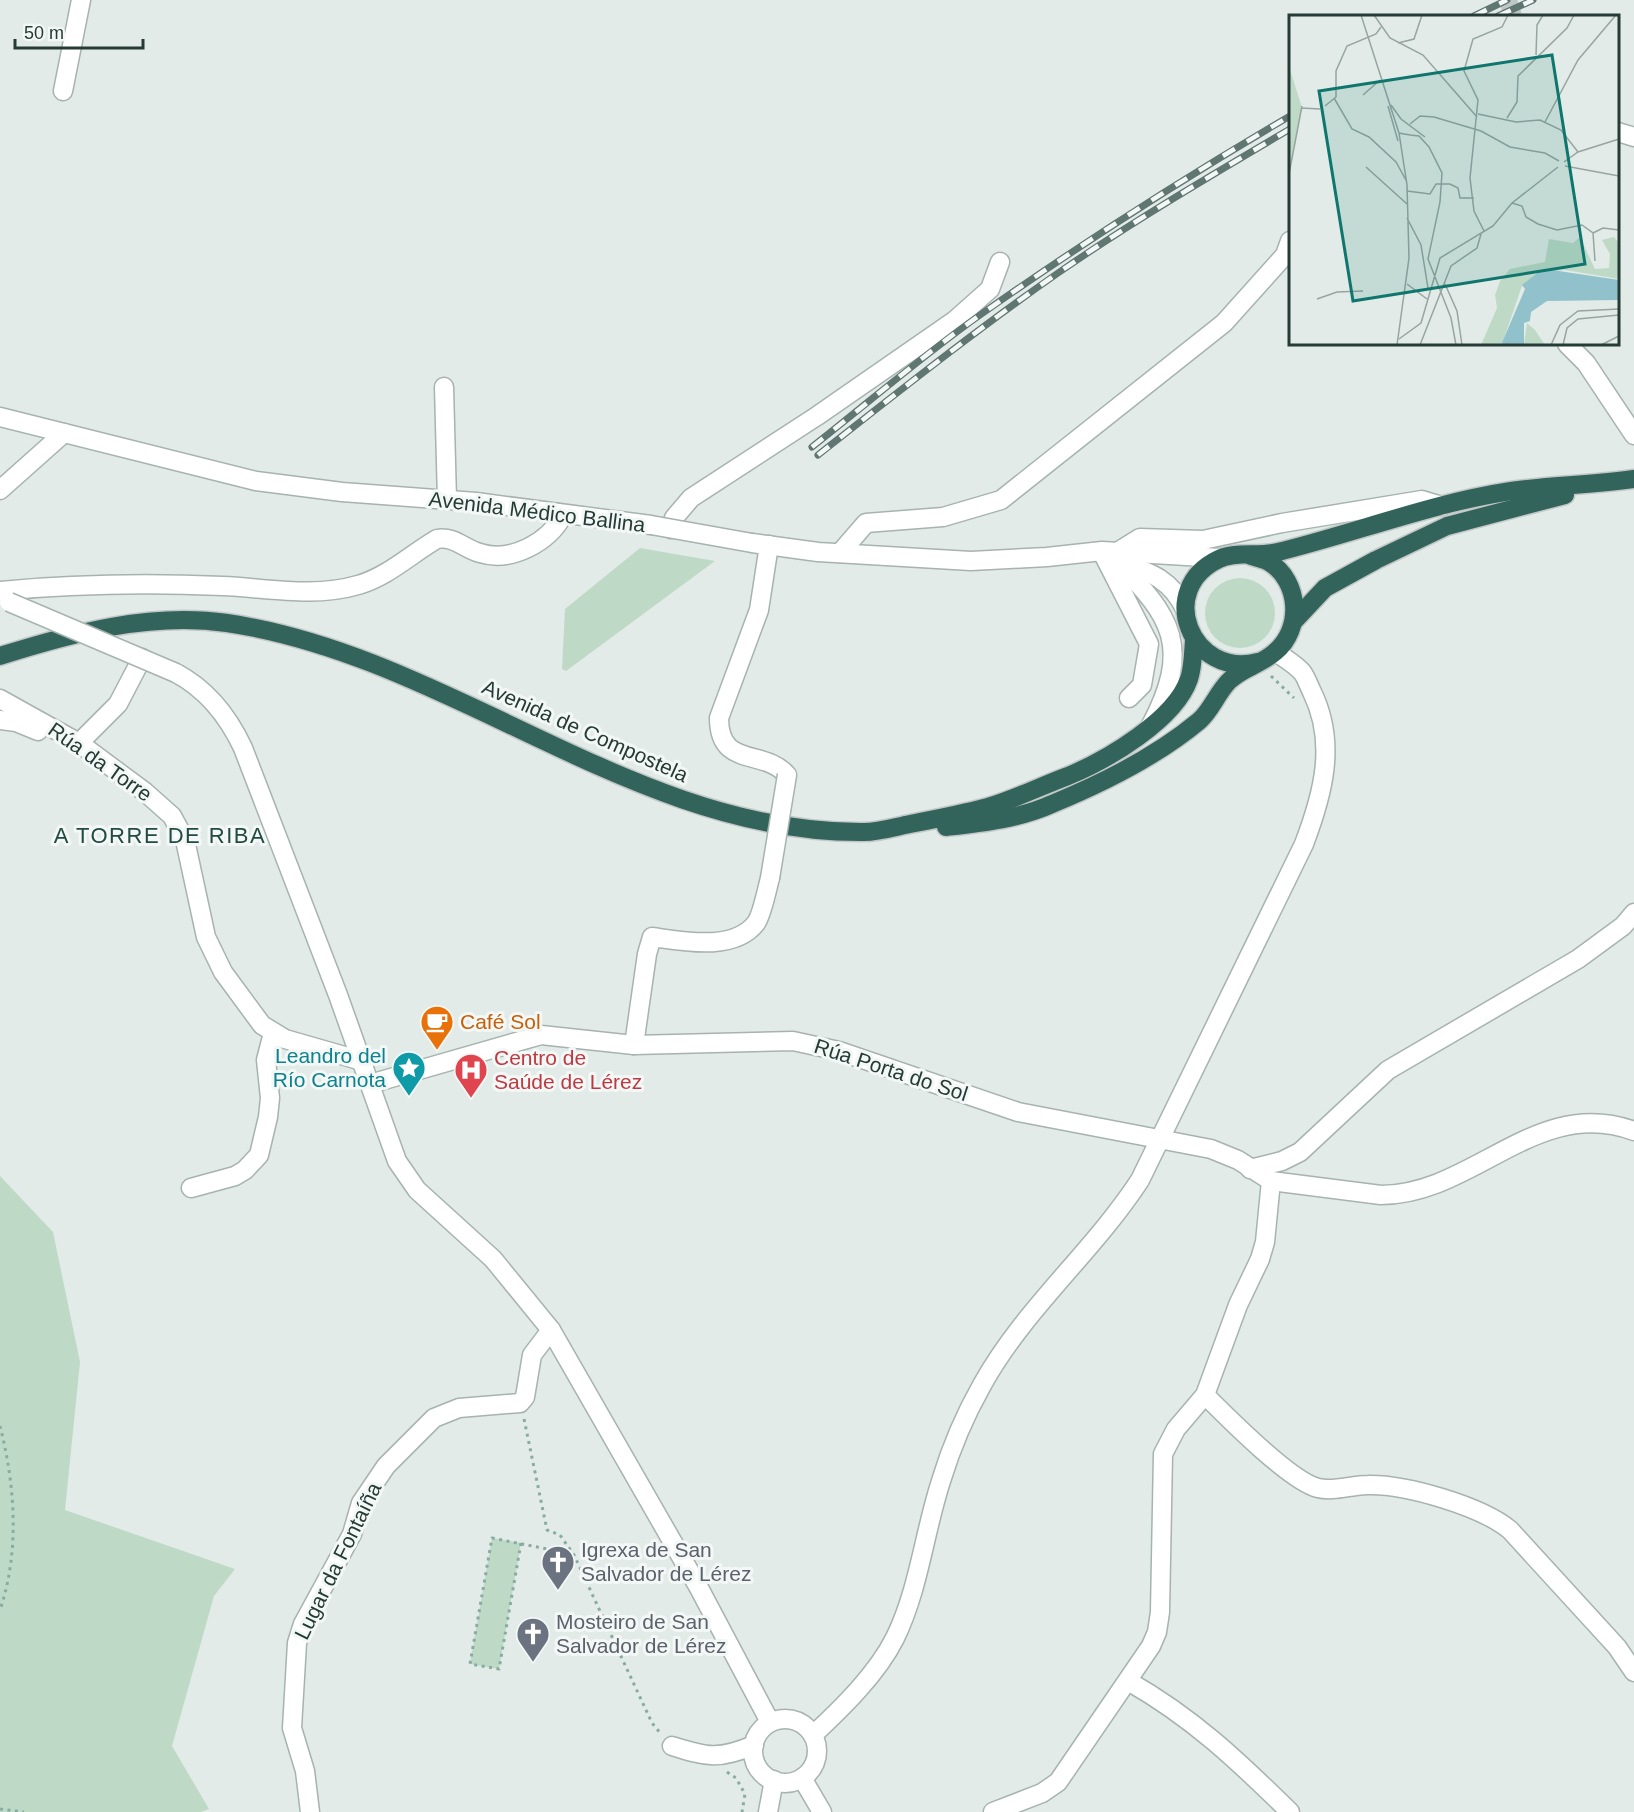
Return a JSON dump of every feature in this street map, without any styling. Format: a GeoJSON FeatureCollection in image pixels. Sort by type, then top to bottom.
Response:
{"type":"FeatureCollection","features":[{"type":"Feature","properties":{"kind":"highway"},"geometry":{"type":"LineString","coordinates":[[1258,662],[1228,664],[1213,658],[1194,640],[1186,620],[1188,591],[1200,573],[1220,558],[1275,553],[1442,506],[1511,491],[1625,481]]}},
{"type":"Feature","properties":{"kind":"highway"},"geometry":{"type":"LineString","coordinates":[[1294,621],[1325,588],[1376,560],[1447,526],[1625,481]]}},
{"type":"Feature","properties":{"kind":"highway"},"geometry":{"type":"LineString","coordinates":[[867,832],[910,831],[992,822],[1050,805],[1148,757],[1201,720],[1229,681],[1276,652],[1289,635],[1294,621],[1293,596],[1284,576],[1268,562],[1247,555]]}},
{"type":"Feature","properties":{"kind":"highway","name":"Avenida de Compostela"},"geometry":{"type":"LineString","coordinates":[[0,656],[43,642],[128,623],[172,619],[227,623],[298,639],[389,668],[659,791],[727,813],[784,825],[867,832],[989,807],[1082,770],[1149,729],[1175,706],[1190,678],[1194,640]]}},
{"type":"Feature","properties":{"kind":"street"},"geometry":{"type":"LineString","coordinates":[[63,91],[81,0]]}},
{"type":"Feature","properties":{"kind":"street"},"geometry":{"type":"LineString","coordinates":[[1619,133],[1634,137]]}},
{"type":"Feature","properties":{"kind":"street"},"geometry":{"type":"LineString","coordinates":[[840,553],[866,523],[943,517],[1001,500],[1224,323],[1286,255],[1289,244]]}},
{"type":"Feature","properties":{"kind":"street"},"geometry":{"type":"LineString","coordinates":[[671,529],[674,518],[691,498],[817,416],[954,321],[990,289],[1000,262]]}},
{"type":"Feature","properties":{"kind":"street"},"geometry":{"type":"LineString","coordinates":[[1568,345],[1586,363],[1634,435]]}},
{"type":"Feature","properties":{"kind":"street"},"geometry":{"type":"LineString","coordinates":[[444,387],[447,500]]}},
{"type":"Feature","properties":{"kind":"street","name":"Avenida Médico Ballina"},"geometry":{"type":"LineString","coordinates":[[0,417],[256,481],[342,492],[447,500],[651,525],[761,544],[840,553],[970,561],[1080,553],[1112,556],[1220,558]]}},
{"type":"Feature","properties":{"kind":"street"},"geometry":{"type":"LineString","coordinates":[[0,489],[64,433]]}},
{"type":"Feature","properties":{"kind":"street"},"geometry":{"type":"LineString","coordinates":[[1112,556],[1140,538],[1203,540],[1281,523],[1422,500],[1442,506]]}},
{"type":"Feature","properties":{"kind":"street"},"geometry":{"type":"LineString","coordinates":[[3,597],[153,585],[223,586],[306,592],[340,590],[378,577],[437,539],[446,538],[477,553],[493,557],[523,550],[553,532],[563,515]]}},
{"type":"Feature","properties":{"kind":"street"},"geometry":{"type":"LineString","coordinates":[[634,1045],[647,954],[652,937],[695,942],[731,940],[756,923],[770,878],[787,775],[780,766],[748,758],[729,749],[719,735],[719,718],[759,610],[761,544]]}},
{"type":"Feature","properties":{"kind":"street"},"geometry":{"type":"LineString","coordinates":[[1112,556],[1149,644],[1142,685],[1129,698]]}},
{"type":"Feature","properties":{"kind":"street"},"geometry":{"type":"LineString","coordinates":[[1112,556],[1144,588],[1167,624],[1170,636],[1174,659],[1165,698],[1149,729]]}},
{"type":"Feature","properties":{"kind":"street","name":"Avenida Médico Ballina"},"geometry":{"type":"LineString","coordinates":[[1112,556],[1162,579],[1177,592],[1185,609]]}},
{"type":"Feature","properties":{"kind":"street"},"geometry":{"type":"LineString","coordinates":[[3,597],[176,673],[207,694],[234,729],[362,1061],[390,1144],[406,1176],[431,1203],[493,1259],[551,1330],[699,1588],[770,1722]]}},
{"type":"Feature","properties":{"kind":"street"},"geometry":{"type":"LineString","coordinates":[[813,1735],[876,1667],[894,1641],[909,1608],[941,1481],[959,1430],[982,1384],[1008,1345],[1119,1211],[1161,1140],[1304,844],[1322,794],[1326,766],[1326,737],[1319,706],[1303,672],[1276,652]]}},
{"type":"Feature","properties":{"kind":"street"},"geometry":{"type":"LineString","coordinates":[[0,720],[16,722],[54,736],[73,740],[118,704],[142,658]]}},
{"type":"Feature","properties":{"kind":"street","name":"Rúa da Torre"},"geometry":{"type":"LineString","coordinates":[[0,699],[73,740],[145,792],[172,816],[185,840],[201,920],[214,954],[251,1013],[273,1033],[300,1044],[362,1061]]}},
{"type":"Feature","properties":{"kind":"street"},"geometry":{"type":"LineString","coordinates":[[1250,1169],[1282,1161],[1300,1152],[1388,1070],[1578,959],[1623,926],[1634,913]]}},
{"type":"Feature","properties":{"kind":"street"},"geometry":{"type":"LineString","coordinates":[[191,1188],[235,1176],[245,1170],[259,1155],[268,1116],[269,1080],[266,1060],[273,1033]]}},
{"type":"Feature","properties":{"kind":"street","name":"Rúa Porta do Sol"},"geometry":{"type":"LineString","coordinates":[[370,1084],[541,1035],[634,1045],[769,1040],[818,1045],[1018,1112],[1221,1152],[1271,1181],[1303,1187],[1397,1195],[1428,1187],[1539,1134],[1571,1123],[1601,1121],[1634,1131]]}},
{"type":"Feature","properties":{"kind":"street"},"geometry":{"type":"LineString","coordinates":[[993,1812],[1042,1793],[1058,1782],[1128,1681],[1157,1632],[1163,1454],[1176,1429],[1205,1395],[1238,1305],[1265,1242],[1271,1181]]}},
{"type":"Feature","properties":{"kind":"street"},"geometry":{"type":"LineString","coordinates":[[520,1403],[525,1397],[532,1355],[551,1330]]}},
{"type":"Feature","properties":{"kind":"street"},"geometry":{"type":"LineString","coordinates":[[1205,1395],[1274,1458],[1303,1482],[1316,1488],[1330,1490],[1370,1484],[1392,1486],[1452,1502],[1497,1520],[1510,1530],[1617,1647],[1634,1672]]}},
{"type":"Feature","properties":{"kind":"street","name":"Lugar da Fontaíña"},"geometry":{"type":"LineString","coordinates":[[310,1812],[305,1771],[292,1728],[297,1643],[303,1624],[352,1534],[361,1503],[386,1466],[434,1418],[459,1408],[520,1403]]}},
{"type":"Feature","properties":{"kind":"street"},"geometry":{"type":"LineString","coordinates":[[1128,1681],[1181,1714],[1217,1741],[1290,1812]]}},
{"type":"Feature","properties":{"kind":"street"},"geometry":{"type":"LineString","coordinates":[[789,1719],[798,1722],[813,1735],[817,1754],[809,1771],[802,1778],[783,1783],[774,1780],[757,1766],[754,1745],[757,1736],[770,1722],[789,1719]]}},
{"type":"Feature","properties":{"kind":"street"},"geometry":{"type":"LineString","coordinates":[[672,1746],[706,1756],[734,1753],[754,1745]]}},
{"type":"Feature","properties":{"kind":"street"},"geometry":{"type":"LineString","coordinates":[[802,1778],[822,1812]]}},
{"type":"Feature","properties":{"kind":"street"},"geometry":{"type":"LineString","coordinates":[[768,1812],[774,1780]]}},
{"type":"Feature","properties":{"kind":"path"},"geometry":{"type":"LineString","coordinates":[[1258,662],[1284,690],[1299,700]]}},
{"type":"Feature","properties":{"kind":"path"},"geometry":{"type":"LineString","coordinates":[[520,1403],[547,1530],[560,1535],[574,1555],[652,1723],[672,1746]]}},
{"type":"Feature","properties":{"kind":"path"},"geometry":{"type":"LineString","coordinates":[[0,1426],[13,1498],[12,1548],[0,1610]]}},
{"type":"Feature","properties":{"kind":"path"},"geometry":{"type":"LineString","coordinates":[[521,1543],[499,1669],[470,1664],[492,1538],[521,1543],[574,1555]]}},
{"type":"Feature","properties":{"kind":"path"},"geometry":{"type":"LineString","coordinates":[[706,1756],[735,1778],[745,1794],[742,1812]]}},
{"type":"Feature","properties":{"kind":"path"},"geometry":{"type":"LineString","coordinates":[[0,1809],[24,1812]]}},
{"type":"Feature","properties":{"kind":"green space"},"geometry":{"type":"Polygon","coordinates":[[[640,548],[715,561],[566,671],[562,669],[565,609],[640,548]]]}},
{"type":"Feature","properties":{"kind":"green space"},"geometry":{"type":"Polygon","coordinates":[[[1247,578],[1260,584],[1269,593],[1273,599],[1275,613],[1273,627],[1265,638],[1254,646],[1233,648],[1215,638],[1207,627],[1205,606],[1215,588],[1226,580],[1247,578]]]}},
{"type":"Feature","properties":{"kind":"green space"},"geometry":{"type":"Polygon","coordinates":[[[0,1176],[53,1232],[80,1362],[65,1510],[235,1569],[214,1596],[172,1746],[209,1809],[201,1812],[0,1812],[0,1176]]]}},
{"type":"Feature","properties":{"kind":"green space"},"geometry":{"type":"Polygon","coordinates":[[[492,1538],[521,1543],[499,1669],[470,1664],[492,1538]]]}},
{"type":"Feature","properties":{"kind":"tunnel"},"geometry":{"type":"LineString","coordinates":[[1508,0],[1513,15]]}},
{"type":"Feature","properties":{"kind":"railway"},"geometry":{"type":"LineString","coordinates":[[1476,15],[1507,0]]}},
{"type":"Feature","properties":{"kind":"railway"},"geometry":{"type":"LineString","coordinates":[[1500,15],[1533,0]]}},
{"type":"Feature","properties":{"kind":"railway"},"geometry":{"type":"LineString","coordinates":[[812,447],[980,315],[1133,212],[1289,117]]}},
{"type":"Feature","properties":{"kind":"railway"},"geometry":{"type":"LineString","coordinates":[[818,455],[967,339],[1058,273],[1144,217],[1289,130]]}},
{"type":"Feature","properties":{"kind":"place","name":"Café Sol"},"geometry":{"type":"Point","coordinates":[437,1051]}},
{"type":"Feature","properties":{"kind":"place","name":"Leandro del Río Carnota"},"geometry":{"type":"Point","coordinates":[409,1097]}},
{"type":"Feature","properties":{"kind":"place","name":"Centro de Saúde de Lérez"},"geometry":{"type":"Point","coordinates":[471,1099]}},
{"type":"Feature","properties":{"kind":"place","name":"Igrexa de San Salvador de Lérez"},"geometry":{"type":"Point","coordinates":[558,1591]}},
{"type":"Feature","properties":{"kind":"place","name":"Mosteiro de San Salvador de Lérez"},"geometry":{"type":"Point","coordinates":[533,1663]}},
{"type":"Feature","properties":{"kind":"district","name":"A TORRE DE RIBA"},"geometry":{"type":"Point","coordinates":[160,835]}}]}
